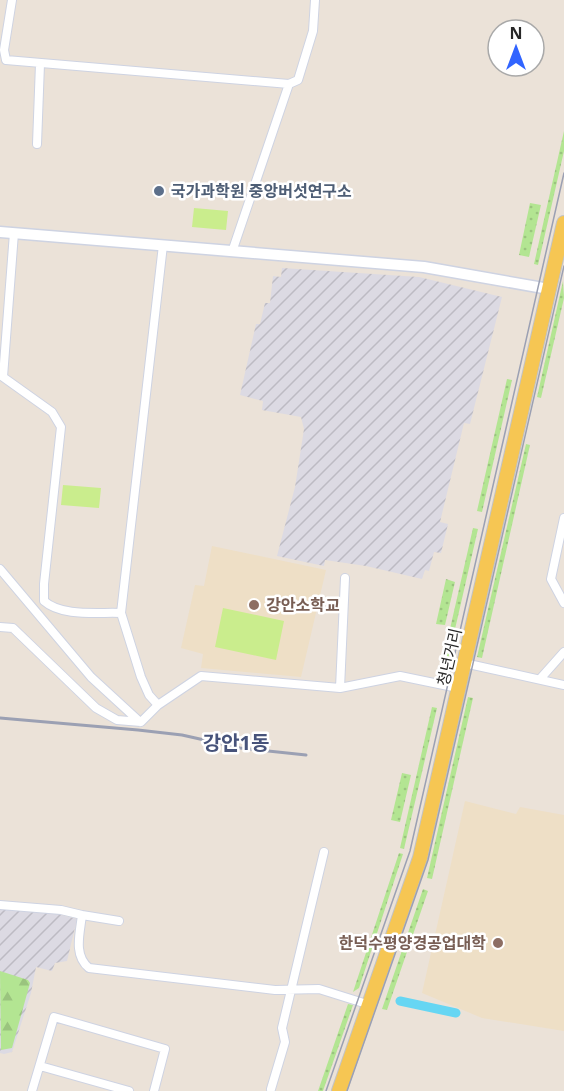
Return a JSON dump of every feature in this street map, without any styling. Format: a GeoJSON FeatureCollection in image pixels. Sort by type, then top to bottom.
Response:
{"type":"FeatureCollection","features":[{"type":"Feature","properties":{"kind":"main road","name":"청년거리"},"geometry":{"type":"LineString","coordinates":[[339,1091],[420,858],[564,224]]}},
{"type":"Feature","properties":{"kind":"street"},"geometry":{"type":"LineString","coordinates":[[12,0],[4,57],[17,62],[289,84],[298,80],[313,31],[315,0]]}},
{"type":"Feature","properties":{"kind":"street"},"geometry":{"type":"LineString","coordinates":[[37,144],[40,64]]}},
{"type":"Feature","properties":{"kind":"street"},"geometry":{"type":"LineString","coordinates":[[233,249],[289,84]]}},
{"type":"Feature","properties":{"kind":"street"},"geometry":{"type":"LineString","coordinates":[[0,232],[233,249],[424,267],[549,289]]}},
{"type":"Feature","properties":{"kind":"street"},"geometry":{"type":"LineString","coordinates":[[14,233],[3,377],[52,412],[61,427],[44,602],[51,608],[62,610],[121,613]]}},
{"type":"Feature","properties":{"kind":"street"},"geometry":{"type":"LineString","coordinates":[[158,705],[149,695],[141,677],[121,613],[163,245]]}},
{"type":"Feature","properties":{"kind":"street"},"geometry":{"type":"LineString","coordinates":[[564,518],[551,579],[564,603]]}},
{"type":"Feature","properties":{"kind":"street"},"geometry":{"type":"LineString","coordinates":[[0,569],[92,677],[141,722]]}},
{"type":"Feature","properties":{"kind":"street"},"geometry":{"type":"LineString","coordinates":[[340,688],[345,578]]}},
{"type":"Feature","properties":{"kind":"street"},"geometry":{"type":"LineString","coordinates":[[0,627],[13,628],[96,708],[117,720],[141,722],[158,705],[201,676],[340,688],[400,676],[459,688]]}},
{"type":"Feature","properties":{"kind":"street"},"geometry":{"type":"LineString","coordinates":[[540,679],[564,652]]}},
{"type":"Feature","properties":{"kind":"street"},"geometry":{"type":"LineString","coordinates":[[464,663],[564,685]]}},
{"type":"Feature","properties":{"kind":"street"},"geometry":{"type":"LineString","coordinates":[[271,1089],[285,1042],[282,1028],[324,852]]}},
{"type":"Feature","properties":{"kind":"street"},"geometry":{"type":"LineString","coordinates":[[0,904],[61,910],[119,921]]}},
{"type":"Feature","properties":{"kind":"street"},"geometry":{"type":"LineString","coordinates":[[82,915],[79,953],[82,963],[89,968],[274,990],[319,989],[370,1005]]}},
{"type":"Feature","properties":{"kind":"street"},"geometry":{"type":"LineString","coordinates":[[32,1091],[54,1017],[165,1049],[154,1091]]}},
{"type":"Feature","properties":{"kind":"street"},"geometry":{"type":"LineString","coordinates":[[40,1066],[129,1091]]}},
{"type":"Feature","properties":{"kind":"shaded area"},"geometry":{"type":"Polygon","coordinates":[[[282,268],[419,277],[502,297],[470,424],[464,423],[440,522],[448,524],[441,553],[434,552],[429,571],[425,570],[422,579],[366,566],[325,560],[324,566],[277,556],[295,487],[304,429],[301,417],[262,410],[263,401],[240,395],[256,324],[260,324],[265,303],[270,303],[273,276],[281,277],[282,268]]]}},
{"type":"Feature","properties":{"kind":"shaded area","name":"강안소학교"},"geometry":{"type":"Polygon","coordinates":[[[212,546],[326,570],[301,677],[201,668],[203,654],[181,648],[195,585],[204,586],[212,546]]]}},
{"type":"Feature","properties":{"kind":"shaded area","name":"한덕수평양경공업대학"},"geometry":{"type":"Polygon","coordinates":[[[465,801],[516,814],[520,807],[564,815],[564,1031],[482,1018],[422,993],[465,801]]]}},
{"type":"Feature","properties":{"kind":"shaded area"},"geometry":{"type":"Polygon","coordinates":[[[0,908],[48,912],[77,919],[67,961],[55,963],[52,971],[36,967],[31,993],[12,1052],[4,1054],[0,1053],[0,908]]]}},
{"type":"Feature","properties":{"kind":"green space"},"geometry":{"type":"Polygon","coordinates":[[[564,131],[564,151],[538,265],[534,264],[564,131]]]}},
{"type":"Feature","properties":{"kind":"green space"},"geometry":{"type":"Polygon","coordinates":[[[530,203],[541,205],[529,257],[519,255],[530,203]]]}},
{"type":"Feature","properties":{"kind":"green space"},"geometry":{"type":"Polygon","coordinates":[[[194,208],[228,211],[226,230],[192,227],[194,208]]]}},
{"type":"Feature","properties":{"kind":"green space"},"geometry":{"type":"Polygon","coordinates":[[[563,281],[564,298],[541,398],[537,397],[563,281]]]}},
{"type":"Feature","properties":{"kind":"green space"},"geometry":{"type":"Polygon","coordinates":[[[507,379],[512,380],[482,512],[477,511],[507,379]]]}},
{"type":"Feature","properties":{"kind":"green space"},"geometry":{"type":"Polygon","coordinates":[[[526,444],[530,445],[482,658],[477,657],[526,444]]]}},
{"type":"Feature","properties":{"kind":"green space"},"geometry":{"type":"Polygon","coordinates":[[[63,485],[101,488],[99,508],[61,505],[63,485]]]}},
{"type":"Feature","properties":{"kind":"green space"},"geometry":{"type":"Polygon","coordinates":[[[473,528],[478,529],[444,677],[439,677],[473,528]]]}},
{"type":"Feature","properties":{"kind":"green space"},"geometry":{"type":"Polygon","coordinates":[[[446,579],[455,582],[445,625],[436,624],[446,579]]]}},
{"type":"Feature","properties":{"kind":"green space"},"geometry":{"type":"Polygon","coordinates":[[[223,608],[284,621],[276,660],[215,647],[223,608]]]}},
{"type":"Feature","properties":{"kind":"green space"},"geometry":{"type":"Polygon","coordinates":[[[468,697],[473,698],[432,879],[427,878],[468,697]]]}},
{"type":"Feature","properties":{"kind":"green space"},"geometry":{"type":"Polygon","coordinates":[[[432,707],[437,708],[404,849],[400,848],[432,707]]]}},
{"type":"Feature","properties":{"kind":"green space"},"geometry":{"type":"Polygon","coordinates":[[[402,773],[411,775],[400,822],[391,820],[402,773]]]}},
{"type":"Feature","properties":{"kind":"green space"},"geometry":{"type":"Polygon","coordinates":[[[399,853],[403,854],[359,988],[353,992],[399,853]]]}},
{"type":"Feature","properties":{"kind":"green space"},"geometry":{"type":"Polygon","coordinates":[[[423,889],[428,891],[387,1010],[382,1009],[423,889]]]}},
{"type":"Feature","properties":{"kind":"green space"},"geometry":{"type":"Polygon","coordinates":[[[0,971],[28,980],[30,983],[12,1048],[1,1050],[0,971]]]}},
{"type":"Feature","properties":{"kind":"green space"},"geometry":{"type":"Polygon","coordinates":[[[348,1004],[353,1005],[323,1091],[318,1091],[348,1004]]]}},
{"type":"Feature","properties":{"kind":"waterway"},"geometry":{"type":"LineString","coordinates":[[400,1001],[456,1013]]}},
{"type":"Feature","properties":{"kind":"tram line"},"geometry":{"type":"LineString","coordinates":[[326,1091],[410,851],[564,173]]}},
{"type":"Feature","properties":{"kind":"tram line"},"geometry":{"type":"LineString","coordinates":[[347,1091],[428,860],[564,266]]}},
{"type":"Feature","properties":{"kind":"railway"},"geometry":{"type":"LineString","coordinates":[[0,718],[182,735],[240,748],[306,755]]}},
{"type":"Feature","properties":{"kind":"place","name":"국가과학원 중앙버섯연구소"},"geometry":{"type":"Point","coordinates":[159,191]}},
{"type":"Feature","properties":{"kind":"place","name":"강안소학교"},"geometry":{"type":"Point","coordinates":[254,605]}},
{"type":"Feature","properties":{"kind":"place","name":"한덕수평양경공업대학"},"geometry":{"type":"Point","coordinates":[498,943]}},
{"type":"Feature","properties":{"kind":"district","name":"강안1동"},"geometry":{"type":"Point","coordinates":[236,743]}}]}
